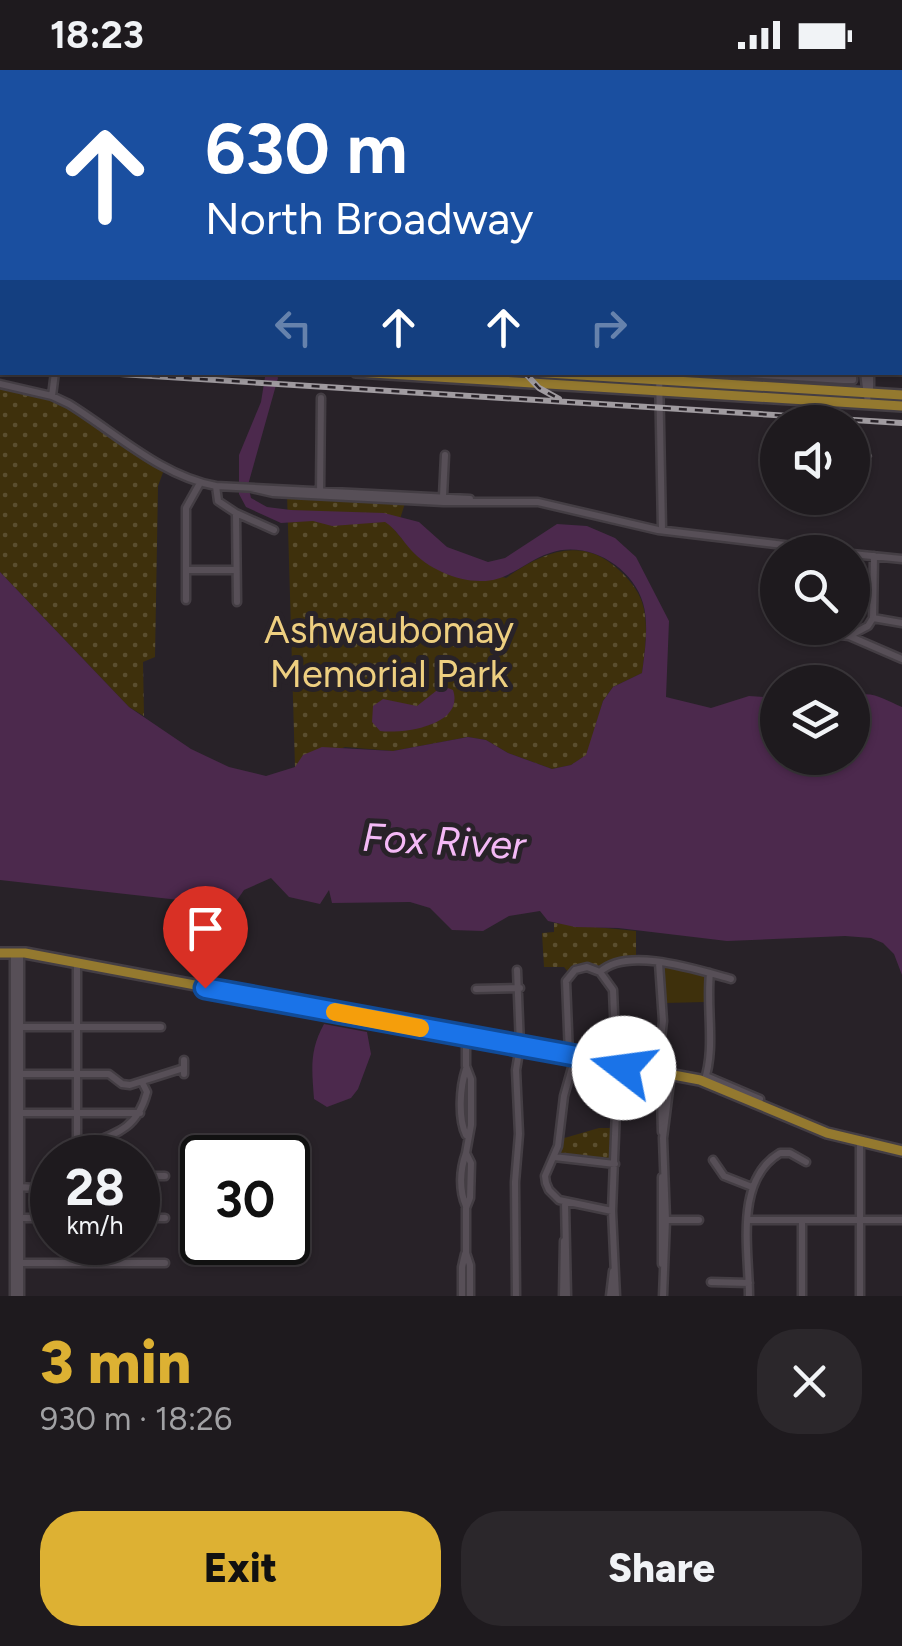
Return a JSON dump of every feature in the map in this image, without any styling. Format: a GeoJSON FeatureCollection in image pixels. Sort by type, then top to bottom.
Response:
{"type":"FeatureCollection","features":[{"type":"Feature","properties":{"kind":"main road"},"geometry":{"type":"LineString","coordinates":[[404,375],[612,388],[655,385],[660,381],[852,392],[902,406]]}},
{"type":"Feature","properties":{"kind":"main road"},"geometry":{"type":"LineString","coordinates":[[574,375],[868,396],[902,395]]}},
{"type":"Feature","properties":{"kind":"main road"},"geometry":{"type":"LineString","coordinates":[[0,953],[77,963],[705,1078],[792,1120],[902,1151]]}},
{"type":"Feature","properties":{"kind":"street"},"geometry":{"type":"LineString","coordinates":[[52,396],[55,375]]}},
{"type":"Feature","properties":{"kind":"street"},"geometry":{"type":"LineString","coordinates":[[819,375],[854,376]]}},
{"type":"Feature","properties":{"kind":"street"},"geometry":{"type":"LineString","coordinates":[[852,392],[865,375]]}},
{"type":"Feature","properties":{"kind":"street"},"geometry":{"type":"LineString","coordinates":[[866,375],[868,396]]}},
{"type":"Feature","properties":{"kind":"street"},"geometry":{"type":"LineString","coordinates":[[660,381],[662,530]]}},
{"type":"Feature","properties":{"kind":"street"},"geometry":{"type":"LineString","coordinates":[[0,384],[52,396],[161,464],[200,483],[262,492],[540,503],[662,530],[760,542]]}},
{"type":"Feature","properties":{"kind":"street"},"geometry":{"type":"LineString","coordinates":[[320,492],[321,398]]}},
{"type":"Feature","properties":{"kind":"street"},"geometry":{"type":"LineString","coordinates":[[443,499],[445,454]]}},
{"type":"Feature","properties":{"kind":"street"},"geometry":{"type":"LineString","coordinates":[[186,600],[186,508],[200,483]]}},
{"type":"Feature","properties":{"kind":"street"},"geometry":{"type":"LineString","coordinates":[[216,486],[216,498],[236,513],[274,530]]}},
{"type":"Feature","properties":{"kind":"street"},"geometry":{"type":"LineString","coordinates":[[236,513],[237,602]]}},
{"type":"Feature","properties":{"kind":"street"},"geometry":{"type":"LineString","coordinates":[[870,556],[902,559]]}},
{"type":"Feature","properties":{"kind":"street"},"geometry":{"type":"LineString","coordinates":[[870,623],[874,556]]}},
{"type":"Feature","properties":{"kind":"street"},"geometry":{"type":"LineString","coordinates":[[186,570],[236,570]]}},
{"type":"Feature","properties":{"kind":"street"},"geometry":{"type":"LineString","coordinates":[[873,618],[902,623]]}},
{"type":"Feature","properties":{"kind":"street"},"geometry":{"type":"LineString","coordinates":[[869,645],[902,659]]}},
{"type":"Feature","properties":{"kind":"street"},"geometry":{"type":"LineString","coordinates":[[17,953],[17,1296]]}},
{"type":"Feature","properties":{"kind":"street"},"geometry":{"type":"LineString","coordinates":[[600,972],[629,959],[731,979]]}},
{"type":"Feature","properties":{"kind":"street"},"geometry":{"type":"LineString","coordinates":[[77,963],[77,1135]]}},
{"type":"Feature","properties":{"kind":"street"},"geometry":{"type":"LineString","coordinates":[[659,963],[664,1070],[663,1296]]}},
{"type":"Feature","properties":{"kind":"street"},"geometry":{"type":"LineString","coordinates":[[612,1211],[553,1196],[545,1176],[554,1157],[572,1055],[566,981],[572,972],[582,968],[600,972],[613,990],[621,1064],[612,1211],[613,1296]]}},
{"type":"Feature","properties":{"kind":"street"},"geometry":{"type":"LineString","coordinates":[[516,1296],[516,1070],[520,1046],[517,970]]}},
{"type":"Feature","properties":{"kind":"street"},"geometry":{"type":"LineString","coordinates":[[710,973],[710,1064],[705,1078],[760,1098]]}},
{"type":"Feature","properties":{"kind":"street"},"geometry":{"type":"LineString","coordinates":[[476,989],[520,988]]}},
{"type":"Feature","properties":{"kind":"street"},"geometry":{"type":"LineString","coordinates":[[0,1003],[17,1003]]}},
{"type":"Feature","properties":{"kind":"street"},"geometry":{"type":"LineString","coordinates":[[17,1003],[17,1052]]}},
{"type":"Feature","properties":{"kind":"street"},"geometry":{"type":"LineString","coordinates":[[20,1026],[161,1027]]}},
{"type":"Feature","properties":{"kind":"street"},"geometry":{"type":"LineString","coordinates":[[462,1296],[471,1163],[466,1153],[471,1125],[471,1079],[466,1066],[466,1036]]}},
{"type":"Feature","properties":{"kind":"street"},"geometry":{"type":"LineString","coordinates":[[0,1052],[17,1052]]}},
{"type":"Feature","properties":{"kind":"street"},"geometry":{"type":"LineString","coordinates":[[17,1074],[109,1074],[125,1084],[184,1067]]}},
{"type":"Feature","properties":{"kind":"street"},"geometry":{"type":"LineString","coordinates":[[110,1135],[133,1122],[140,1113],[148,1092],[142,1082]]}},
{"type":"Feature","properties":{"kind":"street"},"geometry":{"type":"LineString","coordinates":[[0,1102],[17,1101]]}},
{"type":"Feature","properties":{"kind":"street"},"geometry":{"type":"LineString","coordinates":[[17,1113],[140,1113]]}},
{"type":"Feature","properties":{"kind":"street"},"geometry":{"type":"LineString","coordinates":[[860,1142],[860,1296]]}},
{"type":"Feature","properties":{"kind":"street"},"geometry":{"type":"LineString","coordinates":[[0,1151],[17,1150]]}},
{"type":"Feature","properties":{"kind":"street"},"geometry":{"type":"LineString","coordinates":[[748,1296],[752,1187],[761,1170],[777,1154],[790,1152],[806,1162]]}},
{"type":"Feature","properties":{"kind":"street"},"geometry":{"type":"LineString","coordinates":[[554,1157],[616,1164]]}},
{"type":"Feature","properties":{"kind":"street"},"geometry":{"type":"LineString","coordinates":[[713,1160],[724,1176],[752,1187]]}},
{"type":"Feature","properties":{"kind":"street"},"geometry":{"type":"LineString","coordinates":[[160,1176],[165,1176]]}},
{"type":"Feature","properties":{"kind":"street"},"geometry":{"type":"LineString","coordinates":[[17,1186],[30,1187]]}},
{"type":"Feature","properties":{"kind":"street"},"geometry":{"type":"LineString","coordinates":[[0,1199],[17,1199]]}},
{"type":"Feature","properties":{"kind":"street"},"geometry":{"type":"LineString","coordinates":[[565,1296],[566,1202]]}},
{"type":"Feature","properties":{"kind":"street"},"geometry":{"type":"LineString","coordinates":[[17,1218],[30,1218]]}},
{"type":"Feature","properties":{"kind":"street"},"geometry":{"type":"LineString","coordinates":[[160,1218],[165,1218]]}},
{"type":"Feature","properties":{"kind":"street"},"geometry":{"type":"LineString","coordinates":[[663,1220],[699,1220]]}},
{"type":"Feature","properties":{"kind":"street"},"geometry":{"type":"LineString","coordinates":[[749,1220],[902,1220]]}},
{"type":"Feature","properties":{"kind":"street"},"geometry":{"type":"LineString","coordinates":[[802,1220],[802,1296]]}},
{"type":"Feature","properties":{"kind":"street"},"geometry":{"type":"LineString","coordinates":[[0,1249],[17,1249]]}},
{"type":"Feature","properties":{"kind":"street"},"geometry":{"type":"LineString","coordinates":[[466,1253],[470,1296]]}},
{"type":"Feature","properties":{"kind":"street"},"geometry":{"type":"LineString","coordinates":[[17,1263],[30,1263]]}},
{"type":"Feature","properties":{"kind":"street"},"geometry":{"type":"LineString","coordinates":[[160,1263],[166,1263]]}},
{"type":"Feature","properties":{"kind":"street"},"geometry":{"type":"LineString","coordinates":[[710,1282],[748,1282]]}},
{"type":"Feature","properties":{"kind":"green space"},"geometry":{"type":"Polygon","coordinates":[[[0,384],[52,396],[165,467],[158,486],[155,657],[143,662],[144,716],[129,707],[0,572],[0,384]]]}},
{"type":"Feature","properties":{"kind":"green space","name":"Ashwaubomay Memorial Park"},"geometry":{"type":"Polygon","coordinates":[[[287,493],[406,500],[400,519],[392,527],[416,555],[506,578],[548,555],[576,550],[605,559],[619,570],[635,589],[644,610],[642,673],[613,687],[603,701],[587,755],[571,765],[552,769],[508,753],[486,740],[468,737],[393,751],[345,747],[295,767],[287,493]]]}},
{"type":"Feature","properties":{"kind":"green space"},"geometry":{"type":"Polygon","coordinates":[[[554,923],[636,931],[636,956],[601,969],[588,966],[569,973],[564,967],[544,967],[542,933],[554,932],[554,923]]]}},
{"type":"Feature","properties":{"kind":"green space"},"geometry":{"type":"Polygon","coordinates":[[[663,967],[706,975],[706,1002],[665,1003],[663,967]]]}},
{"type":"Feature","properties":{"kind":"green space"},"geometry":{"type":"Polygon","coordinates":[[[599,1128],[615,1128],[614,1162],[557,1155],[561,1139],[599,1128]]]}},
{"type":"Feature","properties":{"kind":"water","name":"Fox River"},"geometry":{"type":"Polygon","coordinates":[[[277,375],[248,485],[251,498],[267,507],[384,513],[419,522],[447,547],[488,562],[505,558],[557,524],[587,526],[615,538],[636,557],[669,621],[666,697],[711,708],[749,696],[760,697],[760,775],[870,775],[870,695],[902,707],[902,975],[894,954],[871,938],[727,941],[575,927],[548,921],[540,911],[509,916],[483,931],[452,930],[430,908],[410,902],[332,903],[329,890],[320,904],[289,897],[271,878],[244,890],[233,906],[0,880],[0,572],[129,707],[191,749],[229,767],[266,776],[295,767],[303,755],[322,747],[393,751],[468,737],[486,740],[508,753],[552,769],[571,765],[586,755],[603,701],[613,687],[642,673],[646,628],[643,603],[618,567],[593,553],[550,553],[508,575],[471,580],[452,576],[425,562],[385,522],[332,526],[313,521],[281,523],[246,507],[239,494],[239,455],[261,402],[265,377],[277,375]]]}},
{"type":"Feature","properties":{"kind":"water"},"geometry":{"type":"Polygon","coordinates":[[[453,690],[454,702],[450,712],[430,725],[391,732],[380,731],[372,722],[373,706],[383,699],[417,706],[436,691],[453,690]]]}},
{"type":"Feature","properties":{"kind":"water"},"geometry":{"type":"Polygon","coordinates":[[[324,1024],[367,1032],[371,1054],[351,1098],[327,1107],[314,1099],[313,1079],[314,1052],[324,1024]]]}},
{"type":"Feature","properties":{"kind":"railway"},"geometry":{"type":"LineString","coordinates":[[136,375],[902,423]]}},
{"type":"Feature","properties":{"kind":"railway"},"geometry":{"type":"LineString","coordinates":[[527,375],[539,388],[559,399]]}},
{"type":"Feature","properties":{"kind":"slow traffic"},"geometry":{"type":"LineString","coordinates":[[335,1012],[420,1028]]}},
{"type":"Feature","properties":{"kind":"route"},"geometry":{"type":"LineString","coordinates":[[205,988],[626,1065],[624,1068]]}}]}
